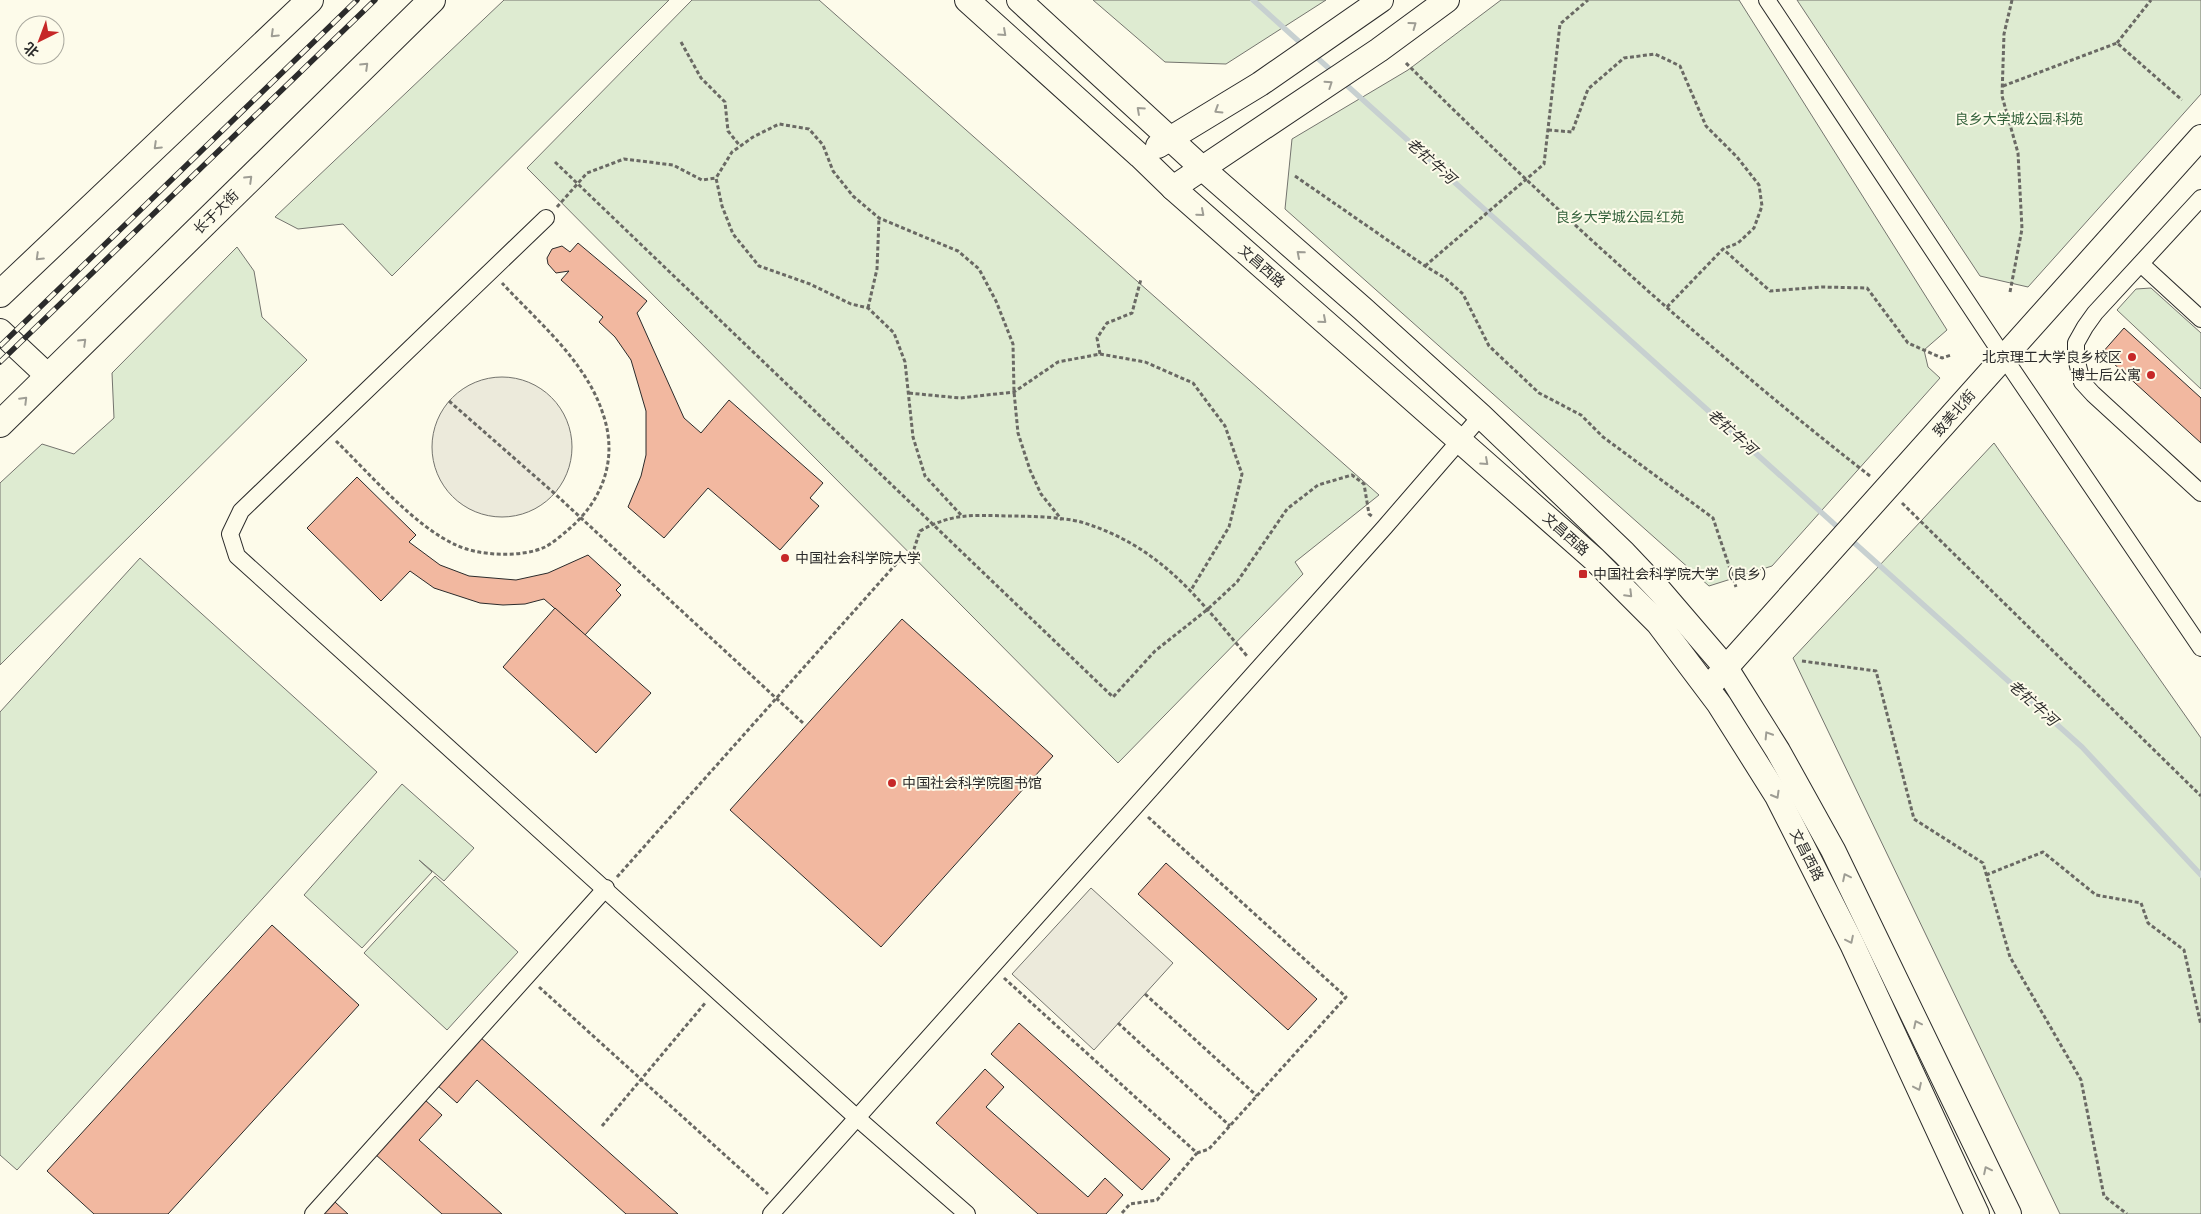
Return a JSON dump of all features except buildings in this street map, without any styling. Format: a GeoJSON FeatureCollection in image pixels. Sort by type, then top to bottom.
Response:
{"type":"FeatureCollection","features":[{"type":"Feature","properties":{"kind":"main road"},"geometry":{"type":"LineString","coordinates":[[0,294],[310,0]]}},
{"type":"Feature","properties":{"kind":"main road","name":"长于大街"},"geometry":{"type":"LineString","coordinates":[[0,424],[432,0]]}},
{"type":"Feature","properties":{"kind":"main road","name":"文昌西路"},"geometry":{"type":"LineString","coordinates":[[967,0],[1173,188],[1594,559],[1658,623],[1708,689],[1777,796],[1852,944],[1977,1214]]}},
{"type":"Feature","properties":{"kind":"main road","name":"文昌西路"},"geometry":{"type":"LineString","coordinates":[[1019,0],[1172,138],[1202,168],[1363,309],[1481,416],[1624,553],[1660,591],[1726,668],[1778,751],[1833,850],[2009,1214]]}},
{"type":"Feature","properties":{"kind":"main road"},"geometry":{"type":"LineString","coordinates":[[1140,156],[1260,84],[1380,0]]}},
{"type":"Feature","properties":{"kind":"main road"},"geometry":{"type":"LineString","coordinates":[[1173,188],[1379,50],[1447,0]]}},
{"type":"Feature","properties":{"kind":"main road","name":"致美北街"},"geometry":{"type":"LineString","coordinates":[[1708,689],[1884,493],[2003,356],[2201,137]]}},
{"type":"Feature","properties":{"kind":"main road"},"geometry":{"type":"LineString","coordinates":[[0,332],[48,376]]}},
{"type":"Feature","properties":{"kind":"street"},"geometry":{"type":"LineString","coordinates":[[1767,0],[2003,356],[2201,648]]}},
{"type":"Feature","properties":{"kind":"street"},"geometry":{"type":"LineString","coordinates":[[2201,198],[2095,313],[2076,343],[2076,358],[2082,382],[2201,493]]}},
{"type":"Feature","properties":{"kind":"street"},"geometry":{"type":"LineString","coordinates":[[546,218],[241,512],[230,534],[237,556],[606,888],[856,1117],[967,1214]]}},
{"type":"Feature","properties":{"kind":"street"},"geometry":{"type":"LineString","coordinates":[[2141,264],[2201,319]]}},
{"type":"Feature","properties":{"kind":"street"},"geometry":{"type":"LineString","coordinates":[[776,1209],[856,1117],[1384,528],[1481,416]]}},
{"type":"Feature","properties":{"kind":"street"},"geometry":{"type":"LineString","coordinates":[[313,1214],[606,888]]}},
{"type":"Feature","properties":{"kind":"path"},"geometry":{"type":"LineString","coordinates":[[1425,266],[1544,164],[1560,24],[1588,0]]}},
{"type":"Feature","properties":{"kind":"path"},"geometry":{"type":"LineString","coordinates":[[2010,292],[2022,229],[2018,153],[2002,96],[2004,34],[2012,0]]}},
{"type":"Feature","properties":{"kind":"path"},"geometry":{"type":"LineString","coordinates":[[2002,86],[2116,43],[2151,0]]}},
{"type":"Feature","properties":{"kind":"path"},"geometry":{"type":"LineString","coordinates":[[681,42],[701,78],[725,102],[728,131],[740,146]]}},
{"type":"Feature","properties":{"kind":"path"},"geometry":{"type":"LineString","coordinates":[[2116,43],[2182,100]]}},
{"type":"Feature","properties":{"kind":"path"},"geometry":{"type":"LineString","coordinates":[[1548,130],[1572,132],[1588,89],[1624,58],[1655,54],[1680,66],[1706,126],[1737,157],[1759,185],[1762,206],[1754,228],[1738,243],[1723,249],[1667,307]]}},
{"type":"Feature","properties":{"kind":"path"},"geometry":{"type":"LineString","coordinates":[[1406,63],[1525,180],[1667,307],[1884,493],[2201,796]]}},
{"type":"Feature","properties":{"kind":"path"},"geometry":{"type":"LineString","coordinates":[[961,515],[925,476],[913,437],[905,362],[894,333],[868,308],[851,304],[810,284],[759,266],[733,234],[722,206],[716,178],[732,152],[779,124],[809,129],[823,145],[833,171],[853,196],[880,218],[958,251],[978,269],[996,301],[1012,344],[1018,433],[1030,470],[1040,494],[1062,520]]}},
{"type":"Feature","properties":{"kind":"path"},"geometry":{"type":"LineString","coordinates":[[546,218],[587,173],[624,159],[673,166],[702,180],[716,178]]}},
{"type":"Feature","properties":{"kind":"path"},"geometry":{"type":"LineString","coordinates":[[555,162],[1113,697],[1155,651],[1208,609],[1236,582],[1287,509],[1318,485],[1352,475],[1364,484],[1369,514],[1384,528]]}},
{"type":"Feature","properties":{"kind":"path"},"geometry":{"type":"LineString","coordinates":[[1295,176],[1445,278],[1463,294],[1489,346],[1539,393],[1582,415],[1603,436],[1713,518],[1736,587]]}},
{"type":"Feature","properties":{"kind":"path"},"geometry":{"type":"LineString","coordinates":[[868,308],[877,269],[880,218]]}},
{"type":"Feature","properties":{"kind":"path"},"geometry":{"type":"LineString","coordinates":[[1723,249],[1770,291],[1822,287],[1867,288],[1908,343],[1942,358],[1951,355]]}},
{"type":"Feature","properties":{"kind":"path"},"geometry":{"type":"LineString","coordinates":[[325,430],[426,528],[457,546],[486,554],[516,554],[544,547],[581,519],[598,496],[608,466],[610,441],[603,413],[588,379],[562,347],[490,272]]}},
{"type":"Feature","properties":{"kind":"path"},"geometry":{"type":"LineString","coordinates":[[1100,354],[1097,338],[1107,323],[1132,313],[1141,279]]}},
{"type":"Feature","properties":{"kind":"path"},"geometry":{"type":"LineString","coordinates":[[909,393],[960,398],[1014,392],[1058,362],[1100,354],[1145,362],[1193,383],[1224,426],[1242,474],[1229,527],[1191,590]]}},
{"type":"Feature","properties":{"kind":"path"},"geometry":{"type":"LineString","coordinates":[[449,401],[554,492],[803,724]]}},
{"type":"Feature","properties":{"kind":"path"},"geometry":{"type":"LineString","coordinates":[[606,888],[896,564],[914,549],[920,531],[932,524],[961,515],[1021,516],[1079,522],[1120,537],[1154,556],[1191,590],[1258,669]]}},
{"type":"Feature","properties":{"kind":"path"},"geometry":{"type":"LineString","coordinates":[[1802,661],[1876,671],[1914,819],[1983,863],[2010,957],[2081,1080],[2104,1196],[2127,1214]]}},
{"type":"Feature","properties":{"kind":"path"},"geometry":{"type":"LineString","coordinates":[[1121,1214],[1130,1204],[1157,1200],[1197,1152],[1209,1149],[1346,997],[1136,806]]}},
{"type":"Feature","properties":{"kind":"path"},"geometry":{"type":"LineString","coordinates":[[1986,875],[2043,852],[2096,896],[2141,903],[2148,923],[2184,950],[2201,1025]]}},
{"type":"Feature","properties":{"kind":"path"},"geometry":{"type":"LineString","coordinates":[[991,967],[1197,1152]]}},
{"type":"Feature","properties":{"kind":"path"},"geometry":{"type":"LineString","coordinates":[[527,976],[641,1079],[776,1209]]}},
{"type":"Feature","properties":{"kind":"path"},"geometry":{"type":"LineString","coordinates":[[602,1126],[717,990]]}},
{"type":"Feature","properties":{"kind":"path"},"geometry":{"type":"LineString","coordinates":[[1145,994],[1257,1096]]}},
{"type":"Feature","properties":{"kind":"path"},"geometry":{"type":"LineString","coordinates":[[1118,1023],[1230,1126]]}},
{"type":"Feature","properties":{"kind":"green space"},"geometry":{"type":"Polygon","coordinates":[[[504,0],[669,0],[392,276],[343,224],[298,229],[275,217],[504,0]]]}},
{"type":"Feature","properties":{"kind":"green space"},"geometry":{"type":"Polygon","coordinates":[[[692,0],[819,0],[1379,495],[1295,562],[1303,574],[1118,763],[527,168],[692,0]]]}},
{"type":"Feature","properties":{"kind":"green space"},"geometry":{"type":"Polygon","coordinates":[[[1093,0],[1326,0],[1226,64],[1165,62],[1093,0]]]}},
{"type":"Feature","properties":{"kind":"green space","name":"良乡大学城公园·红苑"},"geometry":{"type":"Polygon","coordinates":[[[1501,0],[1739,0],[1947,330],[1924,350],[1928,367],[1940,378],[1772,566],[1709,586],[1285,209],[1292,139],[1408,70],[1501,0]]]}},
{"type":"Feature","properties":{"kind":"green space","name":"良乡大学城公园·科苑"},"geometry":{"type":"Polygon","coordinates":[[[1797,0],[2201,0],[2201,94],[2028,287],[1980,276],[1797,0]]]}},
{"type":"Feature","properties":{"kind":"green space"},"geometry":{"type":"Polygon","coordinates":[[[237,247],[254,271],[262,317],[307,360],[0,665],[0,483],[42,444],[74,454],[114,418],[112,373],[237,247]]]}},
{"type":"Feature","properties":{"kind":"green space"},"geometry":{"type":"Polygon","coordinates":[[[2151,288],[2201,333],[2201,389],[2117,310],[2136,289],[2151,288]]]}},
{"type":"Feature","properties":{"kind":"green space"},"geometry":{"type":"Polygon","coordinates":[[[1994,443],[2201,738],[2201,1214],[2060,1214],[1793,658],[1994,443]]]}},
{"type":"Feature","properties":{"kind":"green space"},"geometry":{"type":"Polygon","coordinates":[[[140,558],[377,772],[17,1170],[0,1155],[0,712],[140,558]]]}},
{"type":"Feature","properties":{"kind":"green space"},"geometry":{"type":"Polygon","coordinates":[[[402,784],[474,848],[444,881],[419,860],[432,872],[362,948],[304,895],[402,784]]]}},
{"type":"Feature","properties":{"kind":"green space"},"geometry":{"type":"Polygon","coordinates":[[[435,876],[518,952],[447,1030],[364,953],[435,876]]]}},
{"type":"Feature","properties":{"kind":"shaded area"},"geometry":{"type":"Polygon","coordinates":[[[502,377],[529,383],[541,389],[551,398],[560,408],[566,420],[572,447],[566,474],[560,486],[551,496],[541,505],[529,511],[502,517],[475,511],[463,505],[453,496],[444,486],[438,474],[432,447],[438,420],[444,408],[453,398],[463,389],[475,383],[502,377]]]}},
{"type":"Feature","properties":{"kind":"shaded area"},"geometry":{"type":"Polygon","coordinates":[[[1091,888],[1173,963],[1094,1050],[1012,974],[1091,888]]]}},
{"type":"Feature","properties":{"kind":"waterway","name":"老牤牛河"},"geometry":{"type":"LineString","coordinates":[[1253,0],[1304,46]]}},
{"type":"Feature","properties":{"kind":"waterway","name":"老牤牛河"},"geometry":{"type":"LineString","coordinates":[[1313,54],[1334,73]]}},
{"type":"Feature","properties":{"kind":"waterway","name":"老牤牛河"},"geometry":{"type":"LineString","coordinates":[[1342,81],[1842,531]]}},
{"type":"Feature","properties":{"kind":"waterway","name":"老牤牛河"},"geometry":{"type":"LineString","coordinates":[[1849,538],[2082,747],[2201,875]]}},
{"type":"Feature","properties":{"kind":"railway"},"geometry":{"type":"LineString","coordinates":[[0,346],[357,0]]}},
{"type":"Feature","properties":{"kind":"railway"},"geometry":{"type":"LineString","coordinates":[[0,362],[375,0]]}},
{"type":"Feature","properties":{"kind":"place","name":"北京理工大学良乡校区"},"geometry":{"type":"Point","coordinates":[2132,357]}},
{"type":"Feature","properties":{"kind":"place","name":"博士后公寓"},"geometry":{"type":"Point","coordinates":[2151,375]}},
{"type":"Feature","properties":{"kind":"place","name":"中国社会科学院大学"},"geometry":{"type":"Point","coordinates":[785,558]}},
{"type":"Feature","properties":{"kind":"place","name":"中国社会科学院大学（良乡）"},"geometry":{"type":"Point","coordinates":[1583,574]}},
{"type":"Feature","properties":{"kind":"place","name":"中国社会科学院图书馆"},"geometry":{"type":"Point","coordinates":[892,783]}}]}
